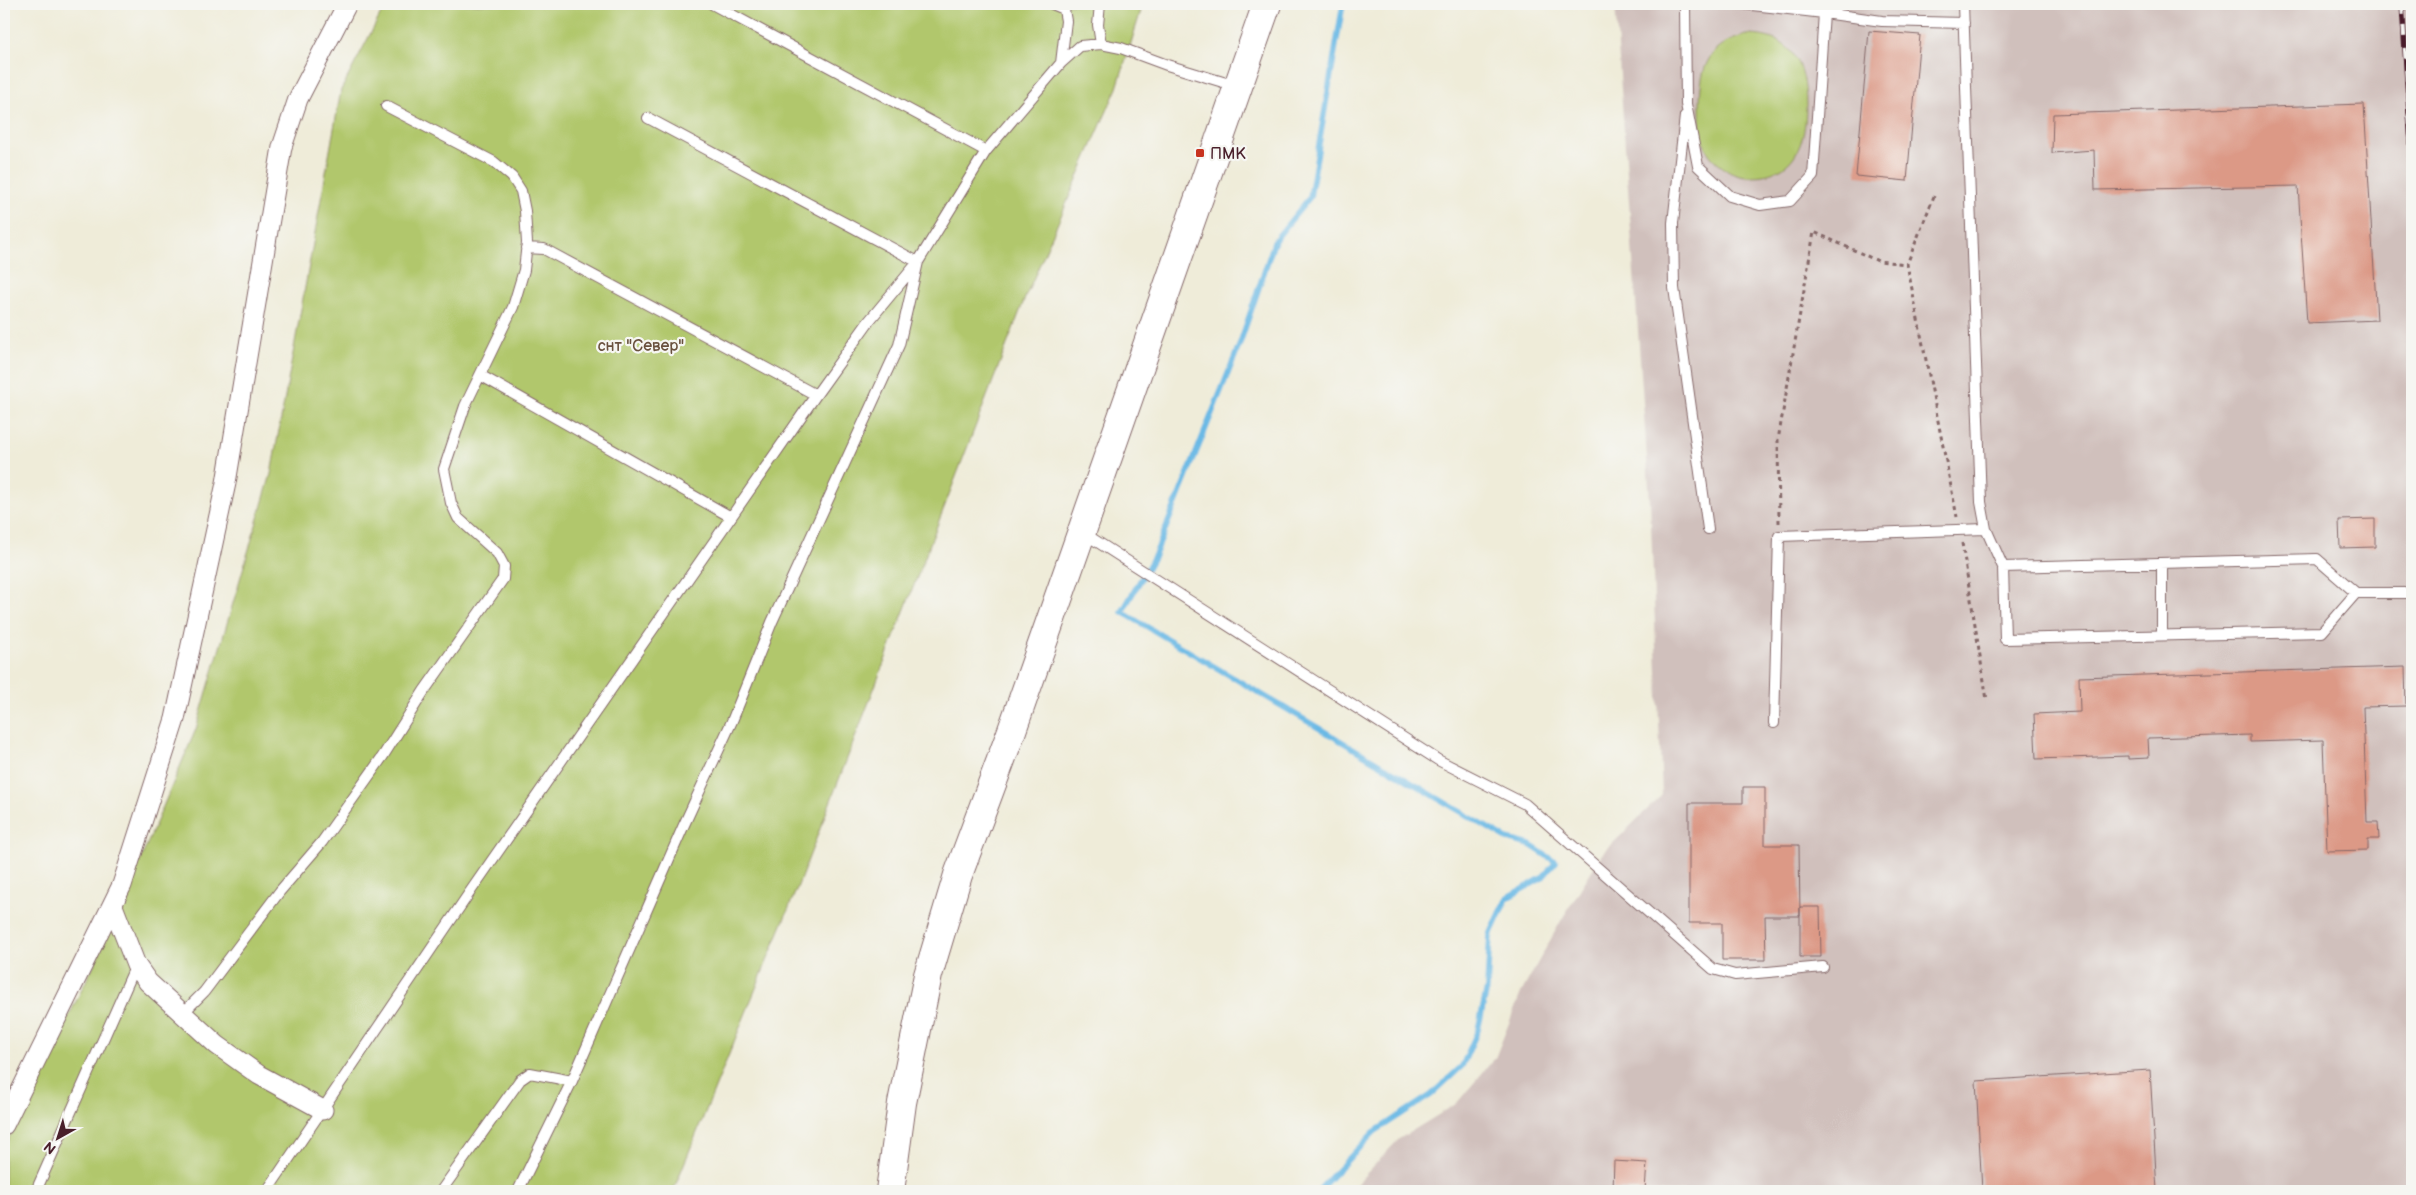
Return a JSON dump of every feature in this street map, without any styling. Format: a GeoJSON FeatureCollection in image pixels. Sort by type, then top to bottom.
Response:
{"type":"FeatureCollection","features":[{"type":"Feature","properties":{"kind":"street"},"geometry":{"type":"LineString","coordinates":[[4,1125],[122,885],[175,719],[226,484],[282,147],[298,99],[347,4]]}},
{"type":"Feature","properties":{"kind":"street"},"geometry":{"type":"LineString","coordinates":[[890,1191],[902,1103],[931,966],[958,875],[1082,532],[1268,4]]}},
{"type":"Feature","properties":{"kind":"street"},"geometry":{"type":"LineString","coordinates":[[113,906],[136,965],[148,982],[217,1045],[259,1075],[323,1110]]}},
{"type":"Feature","properties":{"kind":"lane"},"geometry":{"type":"LineString","coordinates":[[712,4],[986,151]]}},
{"type":"Feature","properties":{"kind":"lane"},"geometry":{"type":"LineString","coordinates":[[1052,4],[1063,6],[1066,21],[1061,63]]}},
{"type":"Feature","properties":{"kind":"lane"},"geometry":{"type":"LineString","coordinates":[[1100,4],[1098,25],[1101,44]]}},
{"type":"Feature","properties":{"kind":"lane"},"geometry":{"type":"LineString","coordinates":[[1685,4],[1686,104],[1672,223],[1674,288],[1708,529]]}},
{"type":"Feature","properties":{"kind":"lane"},"geometry":{"type":"LineString","coordinates":[[1743,4],[1882,20],[1964,23]]}},
{"type":"Feature","properties":{"kind":"lane"},"geometry":{"type":"LineString","coordinates":[[1963,4],[1981,502],[1986,529],[2004,567],[2005,639],[2322,632],[2356,593]]}},
{"type":"Feature","properties":{"kind":"lane"},"geometry":{"type":"LineString","coordinates":[[1686,104],[1698,166],[1730,196],[1760,205],[1790,201],[1813,176],[1824,13]]}},
{"type":"Feature","properties":{"kind":"lane"},"geometry":{"type":"LineString","coordinates":[[267,1191],[472,890],[816,395],[869,321],[918,262],[986,151],[1061,63],[1080,46],[1101,44],[1122,48],[1168,65],[1238,86]]}},
{"type":"Feature","properties":{"kind":"lane"},"geometry":{"type":"LineString","coordinates":[[182,1014],[204,992],[280,891],[322,842],[383,756],[424,691],[503,579],[504,566],[497,552],[458,518],[451,503],[444,470],[465,406],[513,307],[524,270],[526,248],[525,211],[521,191],[512,177],[494,162],[386,106]]}},
{"type":"Feature","properties":{"kind":"lane"},"geometry":{"type":"LineString","coordinates":[[648,118],[918,262]]}},
{"type":"Feature","properties":{"kind":"lane"},"geometry":{"type":"LineString","coordinates":[[526,248],[544,249],[816,395]]}},
{"type":"Feature","properties":{"kind":"lane"},"geometry":{"type":"LineString","coordinates":[[518,1191],[572,1081],[683,826],[732,721],[772,622],[898,345],[918,262]]}},
{"type":"Feature","properties":{"kind":"lane"},"geometry":{"type":"LineString","coordinates":[[480,375],[731,517]]}},
{"type":"Feature","properties":{"kind":"lane"},"geometry":{"type":"LineString","coordinates":[[1774,723],[1779,536],[1960,532],[1986,529]]}},
{"type":"Feature","properties":{"kind":"lane"},"geometry":{"type":"LineString","coordinates":[[1082,532],[1438,760],[1525,804],[1713,969],[1735,975],[1823,967]]}},
{"type":"Feature","properties":{"kind":"lane"},"geometry":{"type":"LineString","coordinates":[[2004,567],[2317,559],[2356,593],[2412,593]]}},
{"type":"Feature","properties":{"kind":"lane"},"geometry":{"type":"LineString","coordinates":[[2162,563],[2162,636]]}},
{"type":"Feature","properties":{"kind":"lane"},"geometry":{"type":"LineString","coordinates":[[36,1191],[136,965]]}},
{"type":"Feature","properties":{"kind":"lane"},"geometry":{"type":"LineString","coordinates":[[441,1191],[520,1080],[530,1073],[572,1081]]}},
{"type":"Feature","properties":{"kind":"path"},"geometry":{"type":"LineString","coordinates":[[1934,196],[1907,264],[1960,532],[1987,700]]}},
{"type":"Feature","properties":{"kind":"path"},"geometry":{"type":"LineString","coordinates":[[1779,536],[1778,440],[1814,232],[1878,262],[1907,264]]}},
{"type":"Feature","properties":{"kind":"shaded area"},"geometry":{"type":"Polygon","coordinates":[[[1615,4],[2412,4],[2412,1191],[1350,1191],[1399,1139],[1456,1104],[1495,1058],[1521,993],[1562,919],[1602,854],[1662,795],[1650,501],[1615,4]]]}},
{"type":"Feature","properties":{"kind":"green space","name":"снт \"Север\""},"geometry":{"type":"Polygon","coordinates":[[[386,4],[1143,4],[1117,88],[1025,298],[799,883],[673,1191],[4,1191],[4,1148],[109,934],[196,729],[271,474],[341,90],[386,4]]]}},
{"type":"Feature","properties":{"kind":"green space"},"geometry":{"type":"Polygon","coordinates":[[[1747,35],[1763,36],[1776,40],[1786,46],[1794,55],[1803,77],[1806,105],[1804,132],[1795,154],[1779,170],[1751,176],[1733,173],[1713,159],[1704,143],[1700,122],[1701,84],[1707,62],[1713,53],[1722,46],[1747,35]]]}},
{"type":"Feature","properties":{"kind":"building"},"geometry":{"type":"Polygon","coordinates":[[[1869,31],[1920,35],[1907,181],[1856,176],[1869,31]]]}},
{"type":"Feature","properties":{"kind":"building"},"geometry":{"type":"Polygon","coordinates":[[[2364,104],[2377,320],[2307,323],[2298,186],[2095,190],[2094,150],[2052,153],[2053,114],[2364,104]]]}},
{"type":"Feature","properties":{"kind":"building"},"geometry":{"type":"Polygon","coordinates":[[[2375,519],[2375,547],[2340,548],[2339,520],[2375,519]]]}},
{"type":"Feature","properties":{"kind":"building"},"geometry":{"type":"Polygon","coordinates":[[[2405,667],[2406,706],[2363,707],[2367,822],[2378,822],[2379,839],[2368,839],[2368,850],[2327,851],[2323,740],[2250,742],[2250,735],[2148,738],[2149,758],[2128,759],[2128,756],[2036,759],[2034,714],[2080,712],[2079,677],[2405,667]]]}},
{"type":"Feature","properties":{"kind":"building"},"geometry":{"type":"Polygon","coordinates":[[[1743,787],[1765,787],[1765,845],[1799,845],[1800,916],[1765,916],[1766,960],[1722,960],[1722,923],[1689,923],[1689,803],[1743,803],[1743,787]]]}},
{"type":"Feature","properties":{"kind":"building"},"geometry":{"type":"Polygon","coordinates":[[[1800,907],[1820,907],[1821,957],[1800,957],[1800,907]]]}},
{"type":"Feature","properties":{"kind":"building"},"geometry":{"type":"Polygon","coordinates":[[[2150,1070],[2157,1191],[1982,1191],[1976,1081],[2150,1070]]]}},
{"type":"Feature","properties":{"kind":"building"},"geometry":{"type":"Polygon","coordinates":[[[1614,1161],[1647,1163],[1645,1190],[1613,1189],[1614,1161]]]}},
{"type":"Feature","properties":{"kind":"waterway"},"geometry":{"type":"LineString","coordinates":[[1318,1191],[1374,1132],[1431,1095],[1462,1066],[1478,1030],[1487,988],[1490,935],[1507,898],[1542,878],[1556,862],[1530,845],[1507,839],[1122,612],[1155,555],[1239,346],[1275,240],[1310,197],[1343,4]]}},
{"type":"Feature","properties":{"kind":"railway"},"geometry":{"type":"LineString","coordinates":[[2402,4],[2412,158]]}},
{"type":"Feature","properties":{"kind":"place","name":"ПМК"},"geometry":{"type":"Point","coordinates":[1200,153]}}]}
